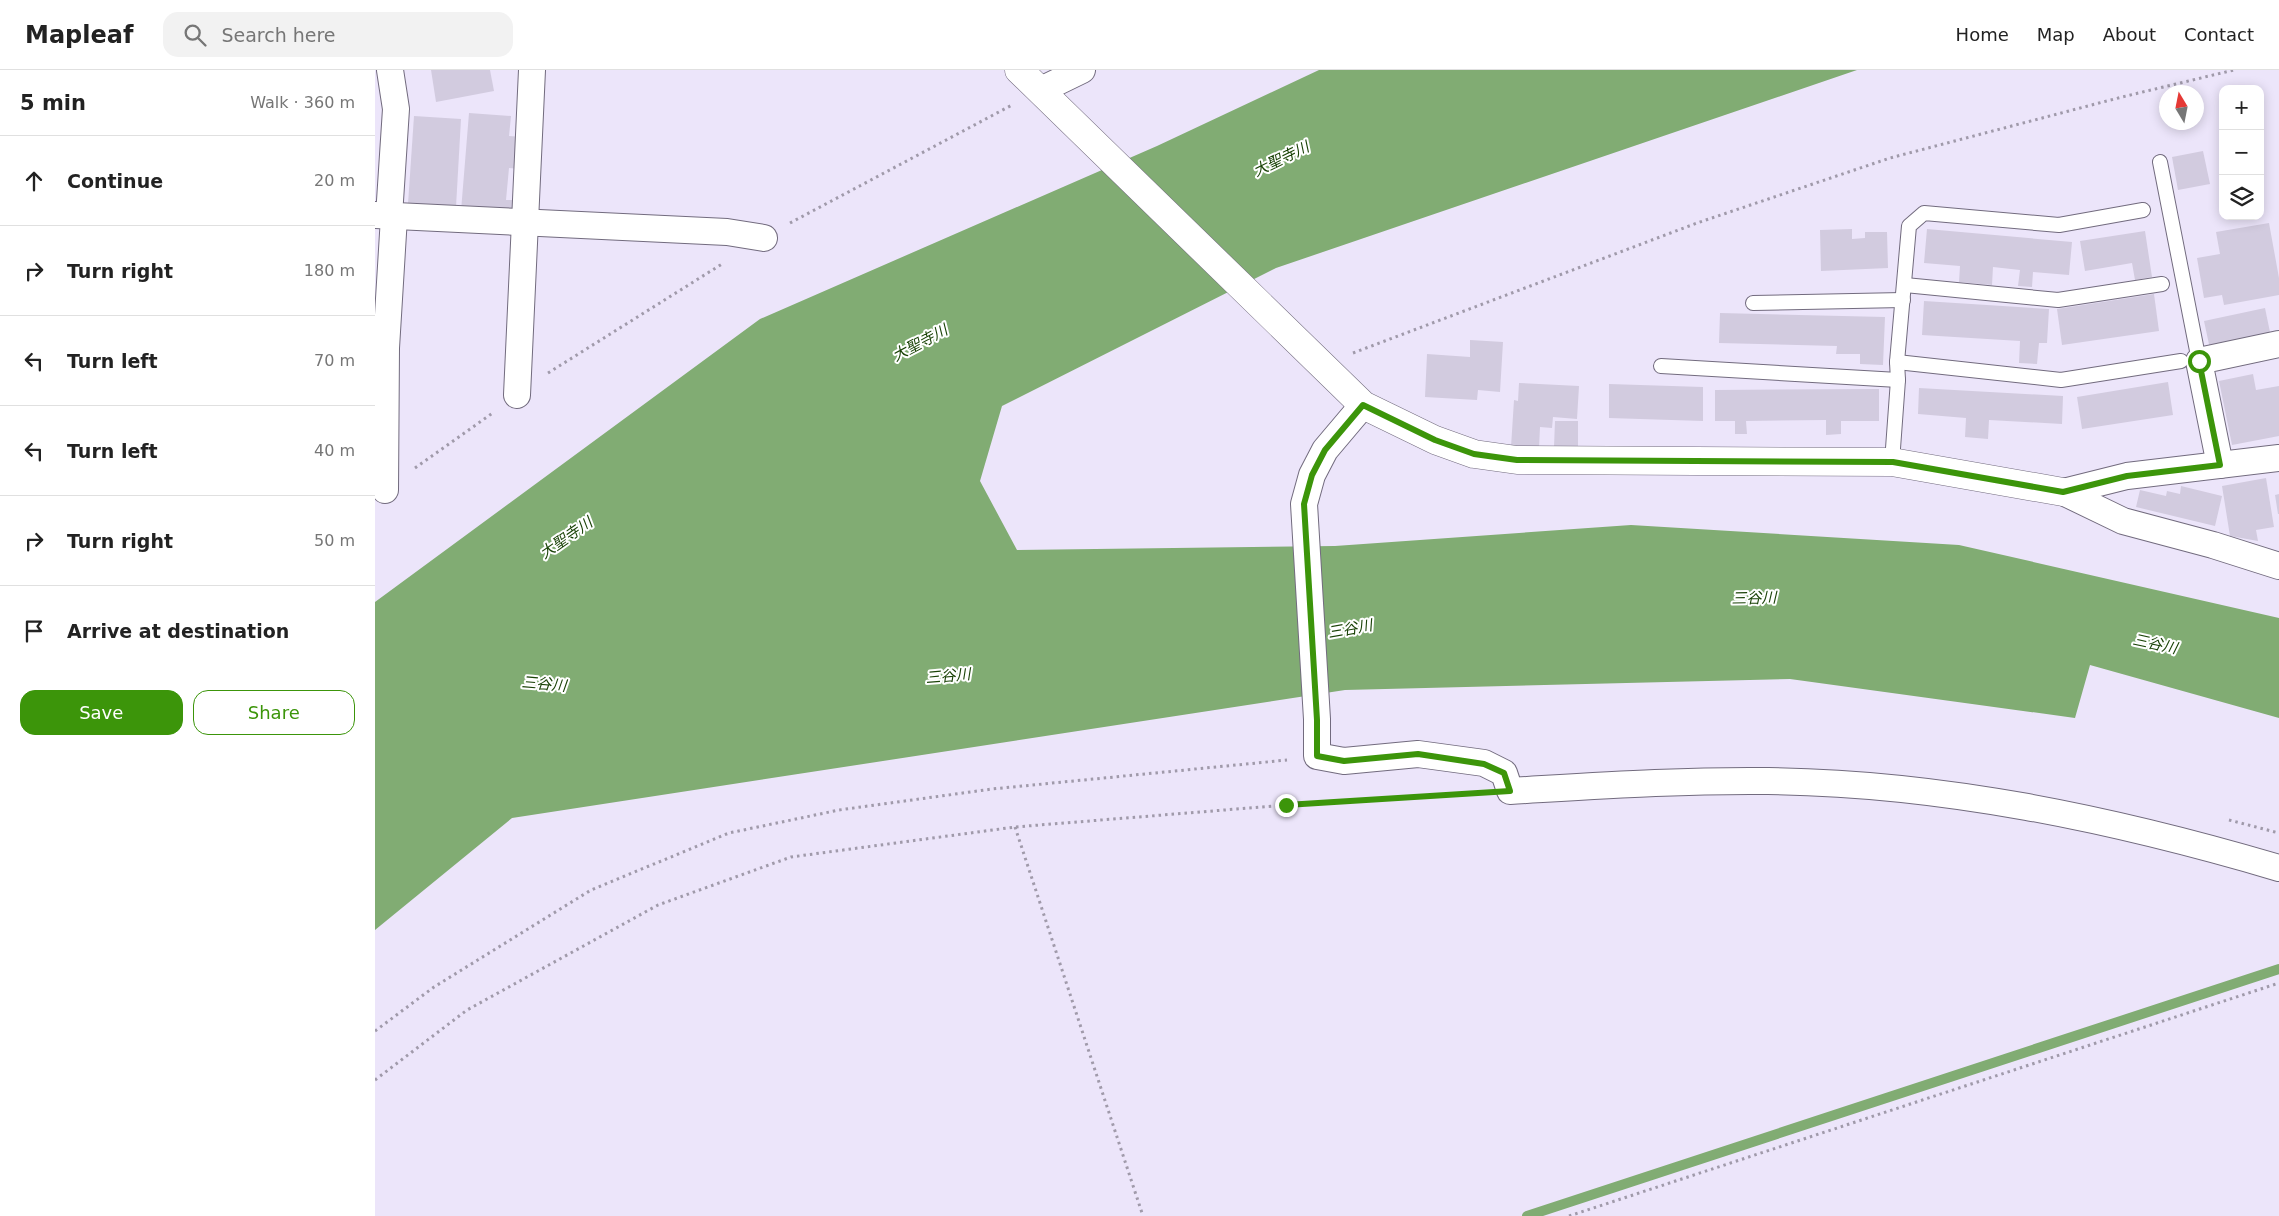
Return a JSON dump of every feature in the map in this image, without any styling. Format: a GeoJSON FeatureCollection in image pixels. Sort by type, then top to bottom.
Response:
{"type":"FeatureCollection","features":[{"type":"Feature","properties":{"kind":"street"},"geometry":{"type":"LineString","coordinates":[[385,490],[386,216],[396,109],[390,70]]}},
{"type":"Feature","properties":{"kind":"street"},"geometry":{"type":"LineString","coordinates":[[517,395],[532,70]]}},
{"type":"Feature","properties":{"kind":"street"},"geometry":{"type":"LineString","coordinates":[[1019,70],[1319,360],[1363,405],[1435,440],[1466,451],[1517,460],[1893,462],[2063,492],[2123,521],[2213,545],[2279,566]]}},
{"type":"Feature","properties":{"kind":"street"},"geometry":{"type":"LineString","coordinates":[[1041,90],[1082,70]]}},
{"type":"Feature","properties":{"kind":"street"},"geometry":{"type":"LineString","coordinates":[[386,216],[727,232],[764,238]]}},
{"type":"Feature","properties":{"kind":"street"},"geometry":{"type":"LineString","coordinates":[[2220,465],[2190,361],[2279,344]]}},
{"type":"Feature","properties":{"kind":"street"},"geometry":{"type":"LineString","coordinates":[[1363,405],[1325,450],[1312,475],[1304,504],[1317,720],[1317,756],[1344,761],[1418,754],[1484,764],[1504,773],[1510,791],[1659,783],[1769,781],[1958,796],[2050,810],[2132,828],[2279,868]]}},
{"type":"Feature","properties":{"kind":"street"},"geometry":{"type":"LineString","coordinates":[[2063,492],[2127,476],[2279,458]]}},
{"type":"Feature","properties":{"kind":"lane"},"geometry":{"type":"LineString","coordinates":[[1897,362],[2061,380],[2190,361],[2160,162]]}},
{"type":"Feature","properties":{"kind":"lane"},"geometry":{"type":"LineString","coordinates":[[1893,462],[1898,380],[1897,362],[1909,226],[1924,213],[2059,225],[2143,210]]}},
{"type":"Feature","properties":{"kind":"lane"},"geometry":{"type":"LineString","coordinates":[[1905,285],[2058,300],[2162,284]]}},
{"type":"Feature","properties":{"kind":"lane"},"geometry":{"type":"LineString","coordinates":[[1753,303],[1903,300]]}},
{"type":"Feature","properties":{"kind":"lane"},"geometry":{"type":"LineString","coordinates":[[1661,366],[1898,380]]}},
{"type":"Feature","properties":{"kind":"path"},"geometry":{"type":"LineString","coordinates":[[1319,360],[1697,223],[1891,158],[2122,96],[2235,70]]}},
{"type":"Feature","properties":{"kind":"path"},"geometry":{"type":"LineString","coordinates":[[385,490],[517,395],[764,238],[1041,90]]}},
{"type":"Feature","properties":{"kind":"path"},"geometry":{"type":"LineString","coordinates":[[375,1031],[434,987],[591,890],[729,833],[839,810],[973,792],[1317,756]]}},
{"type":"Feature","properties":{"kind":"path"},"geometry":{"type":"LineString","coordinates":[[375,1080],[467,1010],[658,905],[791,857],[1015,826],[1286,805],[1510,791]]}},
{"type":"Feature","properties":{"kind":"path"},"geometry":{"type":"LineString","coordinates":[[1015,826],[1143,1216]]}},
{"type":"Feature","properties":{"kind":"path"},"geometry":{"type":"LineString","coordinates":[[1569,1216],[2279,983]]}},
{"type":"Feature","properties":{"kind":"water"},"geometry":{"type":"Polygon","coordinates":[[[1319,70],[1857,70],[1276,268],[1002,406],[980,481],[1017,550],[1335,546],[1631,525],[1959,545],[2279,618],[2279,718],[2090,665],[2075,718],[1790,679],[1345,690],[512,818],[375,930],[375,602],[760,319],[1157,146],[1319,70]]]}},
{"type":"Feature","properties":{"kind":"building"},"geometry":{"type":"Polygon","coordinates":[[[431,70],[490,70],[494,91],[436,102],[431,70]]]}},
{"type":"Feature","properties":{"kind":"building"},"geometry":{"type":"Polygon","coordinates":[[[469,113],[511,116],[509,136],[523,137],[520,169],[509,168],[506,200],[517,200],[515,215],[461,211],[469,113]]]}},
{"type":"Feature","properties":{"kind":"building"},"geometry":{"type":"Polygon","coordinates":[[[414,116],[461,119],[456,207],[408,204],[414,116]]]}},
{"type":"Feature","properties":{"kind":"building"},"geometry":{"type":"Polygon","coordinates":[[[2203,151],[2210,184],[2178,190],[2172,157],[2203,151]]]}},
{"type":"Feature","properties":{"kind":"building"},"geometry":{"type":"Polygon","coordinates":[[[2269,223],[2279,278],[2279,295],[2224,305],[2222,295],[2204,298],[2197,258],[2220,254],[2216,232],[2269,223]]]}},
{"type":"Feature","properties":{"kind":"building"},"geometry":{"type":"Polygon","coordinates":[[[1852,229],[1852,239],[1865,238],[1865,232],[1887,232],[1888,268],[1821,271],[1820,230],[1852,229]]]}},
{"type":"Feature","properties":{"kind":"building"},"geometry":{"type":"Polygon","coordinates":[[[1927,229],[2072,242],[2069,275],[2033,272],[2032,287],[2018,286],[2020,270],[1993,267],[1992,285],[1959,282],[1960,266],[1924,263],[1927,229]]]}},
{"type":"Feature","properties":{"kind":"building"},"geometry":{"type":"Polygon","coordinates":[[[2145,231],[2152,277],[2135,280],[2132,263],[2085,271],[2080,241],[2145,231]]]}},
{"type":"Feature","properties":{"kind":"building"},"geometry":{"type":"Polygon","coordinates":[[[2154,294],[2159,331],[2062,345],[2057,309],[2154,294]]]}},
{"type":"Feature","properties":{"kind":"building"},"geometry":{"type":"Polygon","coordinates":[[[1924,301],[2049,309],[2047,343],[2039,343],[2037,364],[2019,363],[2020,341],[1922,335],[1924,301]]]}},
{"type":"Feature","properties":{"kind":"building"},"geometry":{"type":"Polygon","coordinates":[[[2265,308],[2271,337],[2210,349],[2204,321],[2265,308]]]}},
{"type":"Feature","properties":{"kind":"building"},"geometry":{"type":"Polygon","coordinates":[[[1720,313],[1885,317],[1883,365],[1860,364],[1860,354],[1836,354],[1837,346],[1719,343],[1720,313]]]}},
{"type":"Feature","properties":{"kind":"building"},"geometry":{"type":"Polygon","coordinates":[[[1470,340],[1503,342],[1500,392],[1478,390],[1477,400],[1425,397],[1427,354],[1470,357],[1470,340]]]}},
{"type":"Feature","properties":{"kind":"building"},"geometry":{"type":"Polygon","coordinates":[[[2253,374],[2256,390],[2279,386],[2279,436],[2232,445],[2219,381],[2253,374]]]}},
{"type":"Feature","properties":{"kind":"building"},"geometry":{"type":"Polygon","coordinates":[[[2168,382],[2173,415],[2082,429],[2077,397],[2168,382]]]}},
{"type":"Feature","properties":{"kind":"building"},"geometry":{"type":"Polygon","coordinates":[[[1519,383],[1579,386],[1577,419],[1553,417],[1552,428],[1540,427],[1539,448],[1511,447],[1514,400],[1518,401],[1519,383]]]}},
{"type":"Feature","properties":{"kind":"building"},"geometry":{"type":"Polygon","coordinates":[[[1609,384],[1703,387],[1703,421],[1609,418],[1609,384]]]}},
{"type":"Feature","properties":{"kind":"building"},"geometry":{"type":"Polygon","coordinates":[[[1919,388],[2063,396],[2062,424],[1989,420],[1988,439],[1965,437],[1966,418],[1918,414],[1919,388]]]}},
{"type":"Feature","properties":{"kind":"building"},"geometry":{"type":"Polygon","coordinates":[[[1879,389],[1879,421],[1841,421],[1841,434],[1826,435],[1826,420],[1746,421],[1747,434],[1735,434],[1735,421],[1715,421],[1715,390],[1879,389]]]}},
{"type":"Feature","properties":{"kind":"building"},"geometry":{"type":"Polygon","coordinates":[[[1555,421],[1578,421],[1578,447],[1554,447],[1555,421]]]}},
{"type":"Feature","properties":{"kind":"building"},"geometry":{"type":"Polygon","coordinates":[[[2266,478],[2274,527],[2256,530],[2258,541],[2230,536],[2222,486],[2266,478]]]}},
{"type":"Feature","properties":{"kind":"building"},"geometry":{"type":"Polygon","coordinates":[[[2181,486],[2222,496],[2215,526],[2136,507],[2140,490],[2166,496],[2167,491],[2180,494],[2181,486]]]}},
{"type":"Feature","properties":{"kind":"building"},"geometry":{"type":"Polygon","coordinates":[[[2279,494],[2279,514],[2278,514],[2275,495],[2279,494]]]}},
{"type":"Feature","properties":{"kind":"waterway"},"geometry":{"type":"LineString","coordinates":[[1527,1216],[2279,969]]}},
{"type":"Feature","properties":{"kind":"route"},"geometry":{"type":"LineString","coordinates":[[1286,805],[1510,791],[1504,773],[1484,764],[1418,754],[1344,761],[1317,756],[1317,720],[1304,504],[1312,475],[1325,450],[1363,405],[1435,440],[1474,454],[1517,460],[1893,462],[2063,492],[2127,476],[2220,465],[2199,361]]}},
{"type":"Feature","properties":{"kind":"water label","name":"大聖寺川"},"geometry":{"type":"Point","coordinates":[1281,159]}},
{"type":"Feature","properties":{"kind":"water label","name":"大聖寺川"},"geometry":{"type":"Point","coordinates":[920,343]}},
{"type":"Feature","properties":{"kind":"water label","name":"大聖寺川"},"geometry":{"type":"Point","coordinates":[566,538]}},
{"type":"Feature","properties":{"kind":"water label","name":"三谷川"},"geometry":{"type":"Point","coordinates":[1754,598]}},
{"type":"Feature","properties":{"kind":"water label","name":"三谷川"},"geometry":{"type":"Point","coordinates":[1350,629]}},
{"type":"Feature","properties":{"kind":"water label","name":"三谷川"},"geometry":{"type":"Point","coordinates":[2155,644]}},
{"type":"Feature","properties":{"kind":"water label","name":"三谷川"},"geometry":{"type":"Point","coordinates":[948,676]}},
{"type":"Feature","properties":{"kind":"water label","name":"三谷川"},"geometry":{"type":"Point","coordinates":[544,684]}}]}
